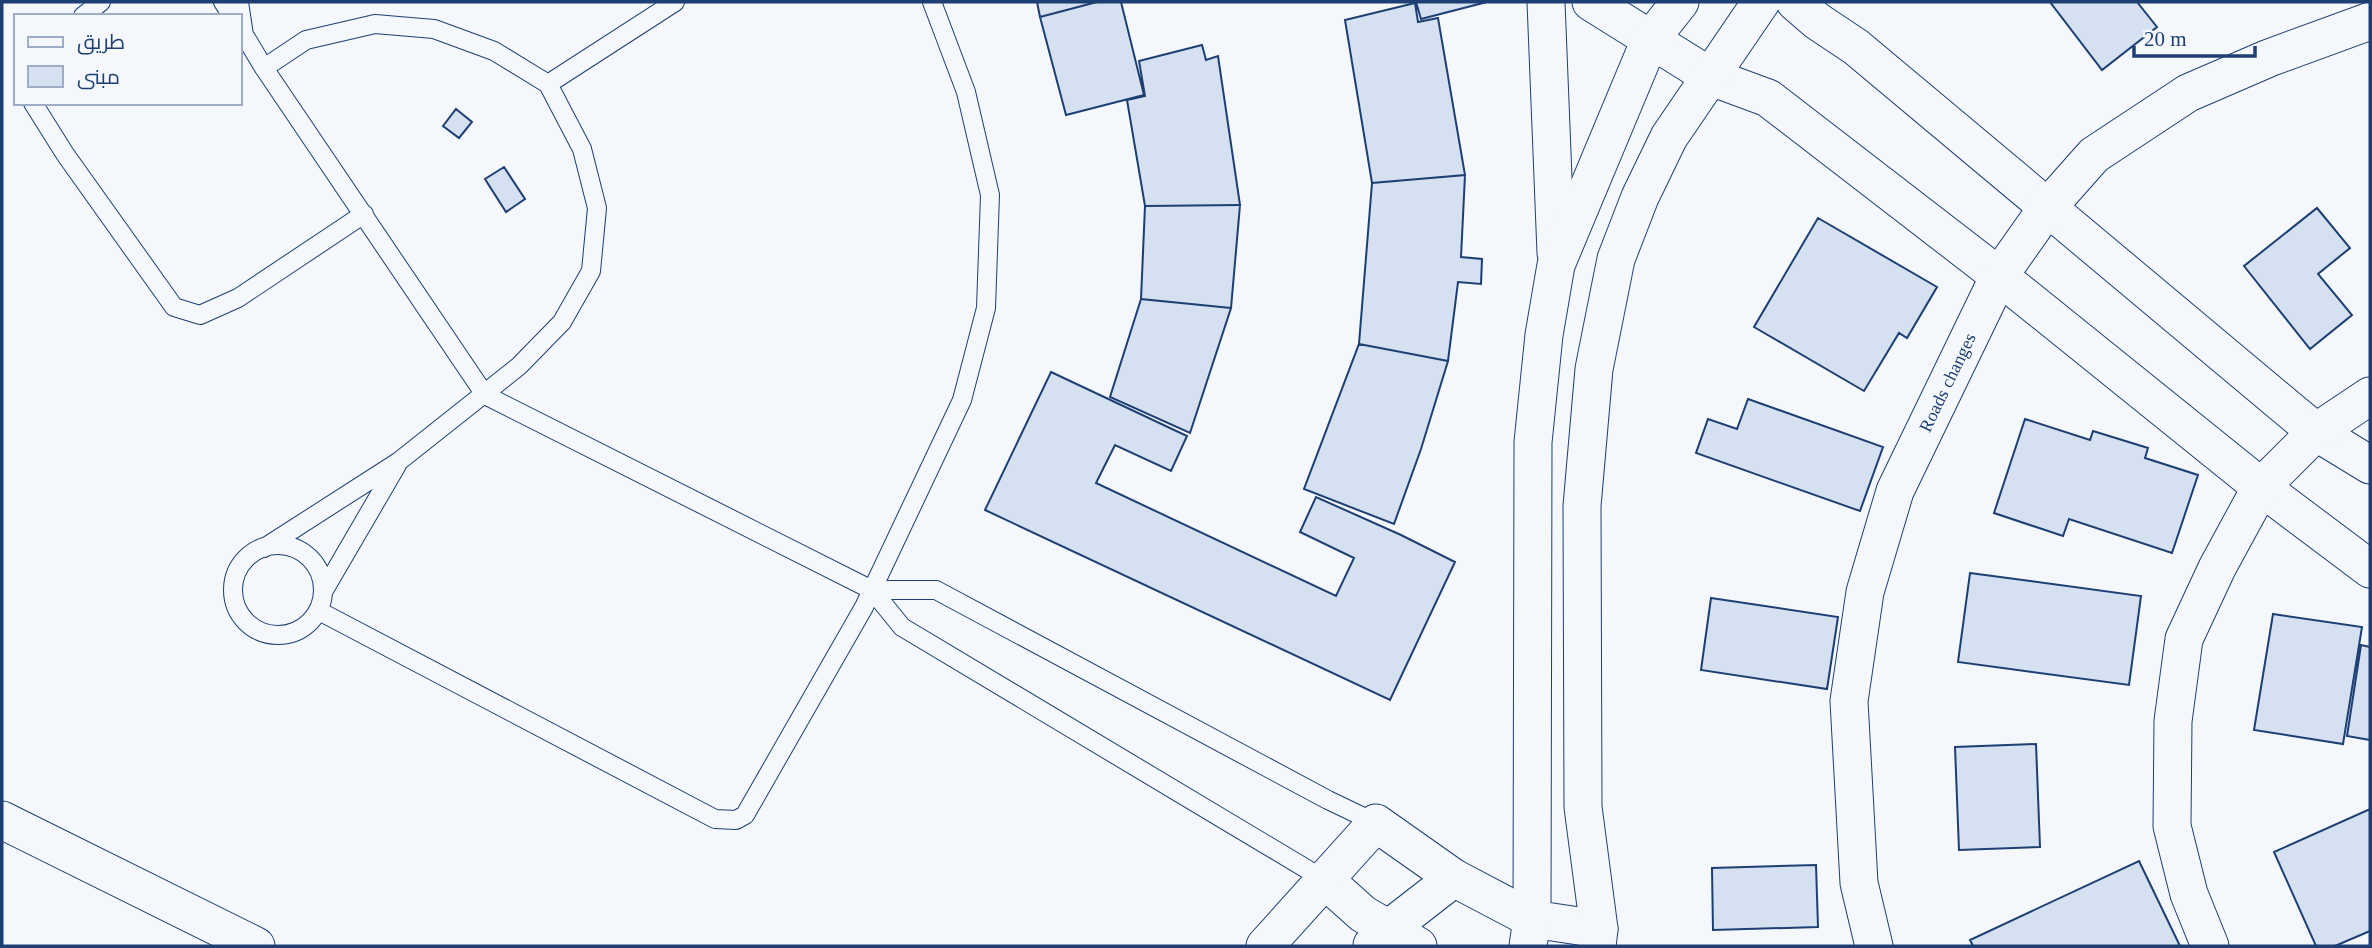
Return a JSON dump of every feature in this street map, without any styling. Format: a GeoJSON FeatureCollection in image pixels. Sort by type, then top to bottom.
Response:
{"type":"FeatureCollection","features":[{"type":"Feature","properties":{"kind":"street"},"geometry":{"type":"LineString","coordinates":[[1530,932],[1533,442],[1544,335],[1556,265],[1546,2]]}},
{"type":"Feature","properties":{"kind":"street"},"geometry":{"type":"LineString","coordinates":[[1591,2],[1711,77],[1768,98],[1999,276],[2260,487],[2370,569]]}},
{"type":"Feature","properties":{"kind":"street"},"geometry":{"type":"LineString","coordinates":[[1556,265],[1650,40],[1680,2]]}},
{"type":"Feature","properties":{"kind":"street"},"geometry":{"type":"LineString","coordinates":[[1265,946],[1376,823],[1530,932],[1598,938],[1583,794],[1581,506],[1594,369],[1616,259],[1640,197],[1669,137],[1761,2]]}},
{"type":"Feature","properties":{"kind":"street"},"geometry":{"type":"LineString","coordinates":[[1816,8],[1856,47],[2316,432],[2370,465]]}},
{"type":"Feature","properties":{"kind":"street","name":"Roads changes"},"geometry":{"type":"LineString","coordinates":[[1874,946],[1858,883],[1849,701],[1865,592],[1895,491],[1999,276],[2048,208],[2094,155],[2188,93],[2269,58],[2370,21]]}},
{"type":"Feature","properties":{"kind":"street"},"geometry":{"type":"LineString","coordinates":[[2210,946],[2189,894],[2172,825],[2173,721],[2184,639],[2217,568],[2260,487],[2316,432],[2370,396]]}},
{"type":"Feature","properties":{"kind":"street"},"geometry":{"type":"LineString","coordinates":[[2,820],[256,946]]}},
{"type":"Feature","properties":{"kind":"street"},"geometry":{"type":"LineString","coordinates":[[1325,880],[1392,941],[1454,878]]}},
{"type":"Feature","properties":{"kind":"lane"},"geometry":{"type":"LineString","coordinates":[[86,14],[101,2]]}},
{"type":"Feature","properties":{"kind":"lane"},"geometry":{"type":"LineString","coordinates":[[548,84],[675,2]]}},
{"type":"Feature","properties":{"kind":"lane"},"geometry":{"type":"LineString","coordinates":[[319,611],[715,819],[736,820],[745,815],[864,607],[962,400],[986,308],[990,195],[966,92],[932,2]]}},
{"type":"Feature","properties":{"kind":"lane"},"geometry":{"type":"LineString","coordinates":[[264,68],[306,40],[375,24],[434,29],[494,51],[548,84],[582,149],[597,208],[591,271],[562,322],[519,366],[398,462],[247,558],[236,574],[233,593],[238,612],[251,627],[269,635],[288,634],[306,626],[319,611],[323,592],[398,462]]}},
{"type":"Feature","properties":{"kind":"lane"},"geometry":{"type":"LineString","coordinates":[[242,31],[264,68],[485,395],[872,590],[902,627],[1325,880]]}},
{"type":"Feature","properties":{"kind":"lane"},"geometry":{"type":"LineString","coordinates":[[34,105],[65,154],[174,307],[200,315],[238,298],[364,214]]}},
{"type":"Feature","properties":{"kind":"lane"},"geometry":{"type":"LineString","coordinates":[[264,548],[285,546],[305,554],[319,570],[323,592]]}},
{"type":"Feature","properties":{"kind":"lane"},"geometry":{"type":"LineString","coordinates":[[872,590],[936,590],[1328,800],[1376,823]]}},
{"type":"Feature","properties":{"kind":"building"},"geometry":{"type":"Polygon","coordinates":[[[1037,2],[1097,2],[1040,17],[1037,2]]]}},
{"type":"Feature","properties":{"kind":"building"},"geometry":{"type":"Polygon","coordinates":[[[1097,2],[1121,2],[1144,95],[1066,115],[1040,17],[1097,2]]]}},
{"type":"Feature","properties":{"kind":"building"},"geometry":{"type":"Polygon","coordinates":[[[1416,2],[1487,2],[1421,19],[1416,2]]]}},
{"type":"Feature","properties":{"kind":"building"},"geometry":{"type":"Polygon","coordinates":[[[2050,2],[2137,2],[2157,27],[2102,70],[2050,2]]]}},
{"type":"Feature","properties":{"kind":"building"},"geometry":{"type":"Polygon","coordinates":[[[1415,3],[1418,22],[1438,18],[1465,175],[1372,183],[1345,20],[1415,3]]]}},
{"type":"Feature","properties":{"kind":"building"},"geometry":{"type":"Polygon","coordinates":[[[1202,45],[1206,60],[1218,56],[1240,205],[1145,206],[1127,100],[1145,96],[1139,61],[1202,45]]]}},
{"type":"Feature","properties":{"kind":"building"},"geometry":{"type":"Polygon","coordinates":[[[456,109],[472,122],[459,138],[443,126],[456,109]]]}},
{"type":"Feature","properties":{"kind":"building"},"geometry":{"type":"Polygon","coordinates":[[[504,167],[525,199],[506,212],[485,179],[504,167]]]}},
{"type":"Feature","properties":{"kind":"building"},"geometry":{"type":"Polygon","coordinates":[[[1465,175],[1461,257],[1482,259],[1481,284],[1458,282],[1448,361],[1359,344],[1372,183],[1465,175]]]}},
{"type":"Feature","properties":{"kind":"building"},"geometry":{"type":"Polygon","coordinates":[[[1240,205],[1231,308],[1141,299],[1145,206],[1240,205]]]}},
{"type":"Feature","properties":{"kind":"building"},"geometry":{"type":"Polygon","coordinates":[[[2317,208],[2350,248],[2318,274],[2352,315],[2310,349],[2244,266],[2317,208]]]}},
{"type":"Feature","properties":{"kind":"building"},"geometry":{"type":"Polygon","coordinates":[[[1818,218],[1937,287],[1907,338],[1899,333],[1864,391],[1754,327],[1818,218]]]}},
{"type":"Feature","properties":{"kind":"building"},"geometry":{"type":"Polygon","coordinates":[[[1141,299],[1231,308],[1190,433],[1110,397],[1141,299]]]}},
{"type":"Feature","properties":{"kind":"building"},"geometry":{"type":"Polygon","coordinates":[[[1359,344],[1448,361],[1394,524],[1304,489],[1359,344]]]}},
{"type":"Feature","properties":{"kind":"building"},"geometry":{"type":"Polygon","coordinates":[[[1051,372],[1187,436],[1171,471],[1115,445],[1096,483],[1336,596],[1354,558],[1300,532],[1316,497],[1455,562],[1390,700],[985,510],[1051,372]]]}},
{"type":"Feature","properties":{"kind":"building"},"geometry":{"type":"Polygon","coordinates":[[[1748,399],[1883,447],[1860,511],[1696,453],[1708,419],[1737,429],[1748,399]]]}},
{"type":"Feature","properties":{"kind":"building"},"geometry":{"type":"Polygon","coordinates":[[[2025,419],[2090,440],[2093,431],[2148,448],[2145,458],[2198,475],[2172,553],[2069,519],[2063,536],[1994,513],[2025,419]]]}},
{"type":"Feature","properties":{"kind":"building"},"geometry":{"type":"Polygon","coordinates":[[[1970,573],[2141,596],[2129,685],[1958,662],[1970,573]]]}},
{"type":"Feature","properties":{"kind":"building"},"geometry":{"type":"Polygon","coordinates":[[[1711,598],[1838,617],[1827,689],[1701,670],[1711,598]]]}},
{"type":"Feature","properties":{"kind":"building"},"geometry":{"type":"Polygon","coordinates":[[[2273,614],[2362,627],[2343,744],[2254,730],[2273,614]]]}},
{"type":"Feature","properties":{"kind":"building"},"geometry":{"type":"Polygon","coordinates":[[[2361,645],[2370,647],[2370,740],[2347,736],[2361,645]]]}},
{"type":"Feature","properties":{"kind":"building"},"geometry":{"type":"Polygon","coordinates":[[[2036,744],[2040,847],[1959,850],[1955,747],[2036,744]]]}},
{"type":"Feature","properties":{"kind":"building"},"geometry":{"type":"Polygon","coordinates":[[[2370,809],[2370,931],[2335,946],[2316,946],[2274,852],[2370,809]]]}},
{"type":"Feature","properties":{"kind":"building"},"geometry":{"type":"Polygon","coordinates":[[[2139,861],[2180,946],[1973,946],[1970,940],[2139,861]]]}},
{"type":"Feature","properties":{"kind":"building"},"geometry":{"type":"Polygon","coordinates":[[[1816,865],[1818,927],[1713,930],[1712,868],[1816,865]]]}}]}
